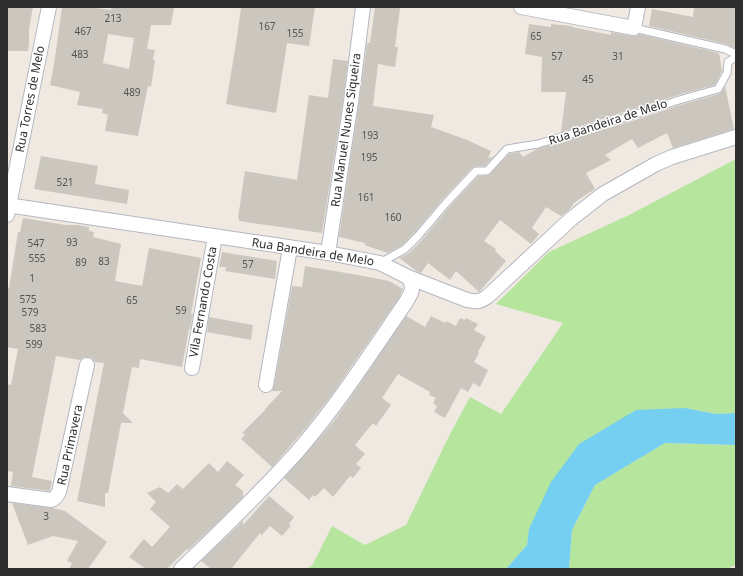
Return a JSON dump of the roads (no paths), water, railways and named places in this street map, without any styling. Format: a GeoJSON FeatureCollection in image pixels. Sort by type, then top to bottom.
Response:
{"type":"FeatureCollection","features":[{"type":"Feature","properties":{"kind":"street","name":"Rua Torres de Melo"},"geometry":{"type":"LineString","coordinates":[[8,208],[49,7]]}},
{"type":"Feature","properties":{"kind":"street","name":"Rua Manuel Nunes Siqueira"},"geometry":{"type":"LineString","coordinates":[[328,253],[351,102],[363,7]]}},
{"type":"Feature","properties":{"kind":"street"},"geometry":{"type":"LineString","coordinates":[[521,7],[634,28],[638,7]]}},
{"type":"Feature","properties":{"kind":"street"},"geometry":{"type":"LineString","coordinates":[[380,263],[408,277],[467,300],[475,302],[481,301],[571,219],[603,194],[656,164],[672,157],[736,137]]}},
{"type":"Feature","properties":{"kind":"street","name":"Rua Bandeira de Melo"},"geometry":{"type":"LineString","coordinates":[[8,208],[215,236],[328,253],[380,263]]}},
{"type":"Feature","properties":{"kind":"street","name":"Vila Fernando Costa"},"geometry":{"type":"LineString","coordinates":[[192,368],[215,236]]}},
{"type":"Feature","properties":{"kind":"street"},"geometry":{"type":"LineString","coordinates":[[266,385],[290,248]]}},
{"type":"Feature","properties":{"kind":"street"},"geometry":{"type":"LineString","coordinates":[[181,569],[244,508],[297,452],[354,379],[411,293],[411,282],[408,277]]}},
{"type":"Feature","properties":{"kind":"street","name":"Rua Primavera"},"geometry":{"type":"LineString","coordinates":[[7,494],[51,500],[56,498],[59,492],[87,365]]}},
{"type":"Feature","properties":{"kind":"lane"},"geometry":{"type":"LineString","coordinates":[[634,28],[725,49],[736,54]]}},
{"type":"Feature","properties":{"kind":"lane","name":"Rua Bandeira de Melo"},"geometry":{"type":"LineString","coordinates":[[380,263],[405,249],[476,171],[487,171],[508,149],[538,144],[718,89],[727,73],[728,62],[736,58]]}},
{"type":"Feature","properties":{"kind":"water"},"geometry":{"type":"Polygon","coordinates":[[[685,408],[716,414],[736,413],[736,445],[665,443],[595,485],[572,530],[569,569],[506,569],[527,545],[529,529],[551,482],[579,444],[636,410],[685,408]]]}}]}
